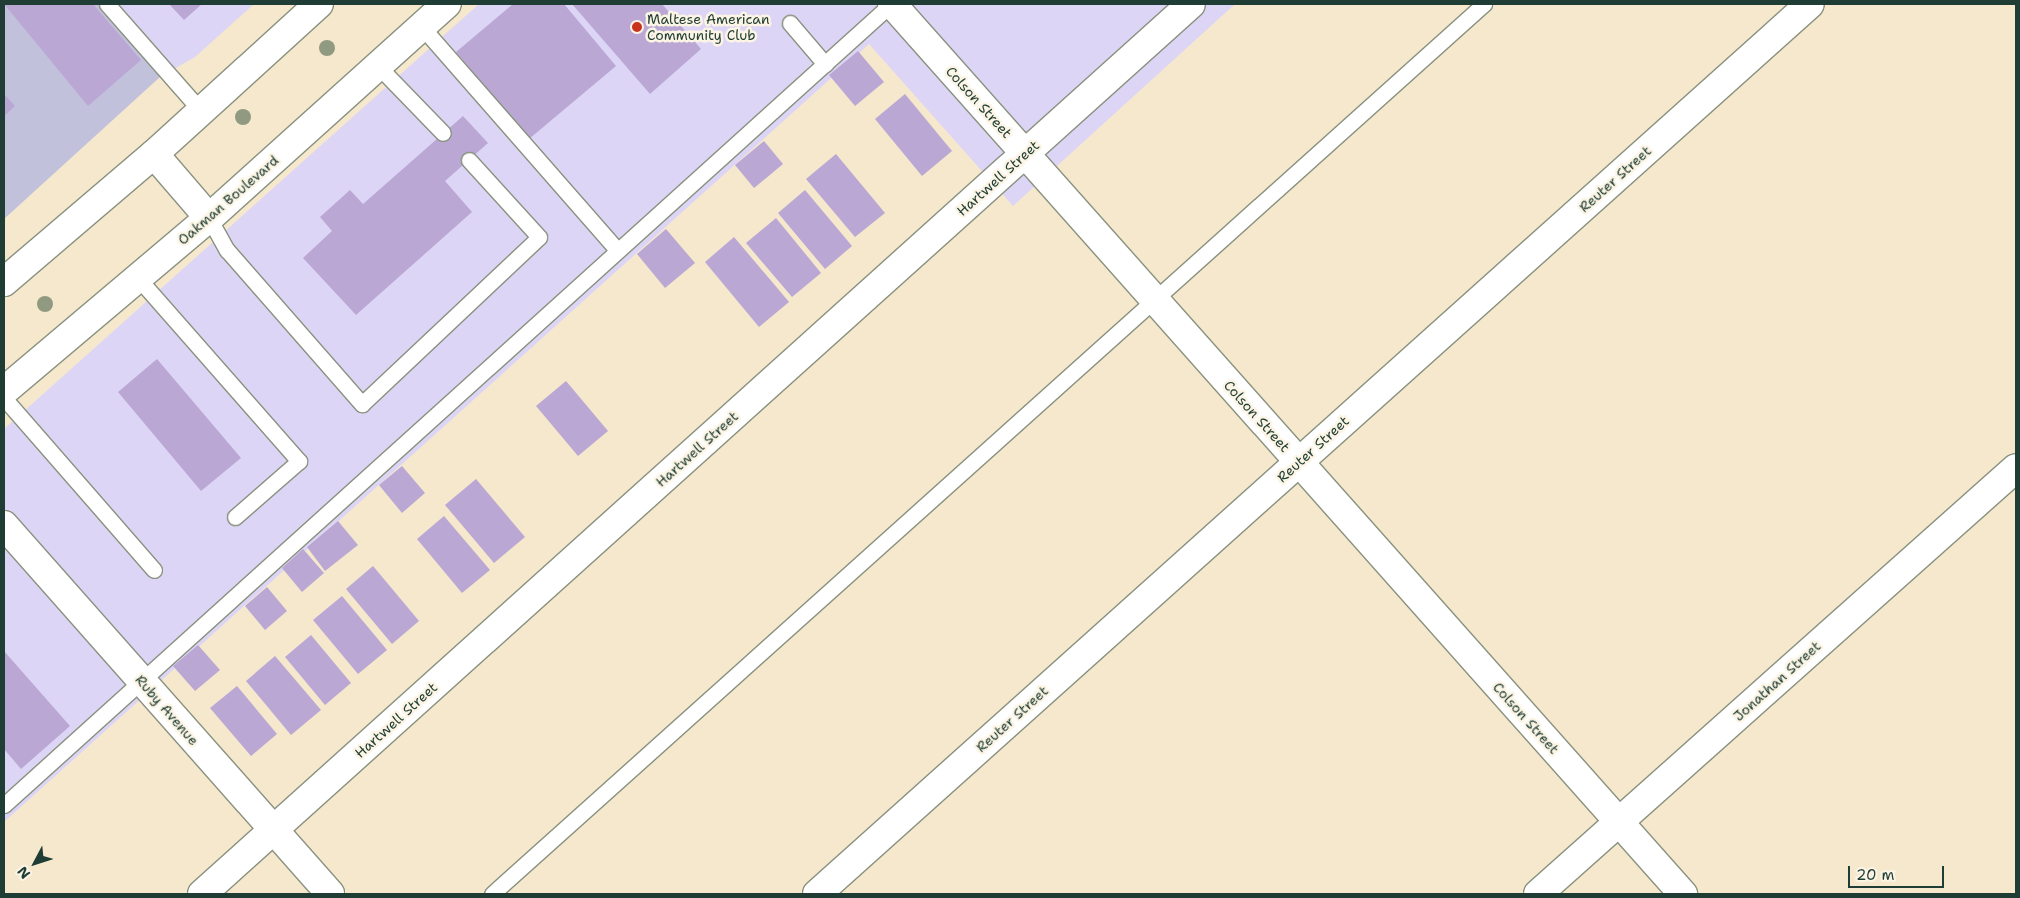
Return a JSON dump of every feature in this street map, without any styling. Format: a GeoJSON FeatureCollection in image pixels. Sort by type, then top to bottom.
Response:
{"type":"FeatureCollection","features":[{"type":"Feature","properties":{"kind":"street"},"geometry":{"type":"LineString","coordinates":[[4,282],[154,154],[318,4]]}},
{"type":"Feature","properties":{"kind":"street","name":"Oakman Boulevard"},"geometry":{"type":"LineString","coordinates":[[4,391],[209,218],[447,4]]}},
{"type":"Feature","properties":{"kind":"street","name":"Colson Street"},"geometry":{"type":"LineString","coordinates":[[892,4],[1683,894]]}},
{"type":"Feature","properties":{"kind":"street","name":"Hartwell Street"},"geometry":{"type":"LineString","coordinates":[[202,894],[1191,4]]}},
{"type":"Feature","properties":{"kind":"street","name":"Reuter Street"},"geometry":{"type":"LineString","coordinates":[[817,894],[1810,4]]}},
{"type":"Feature","properties":{"kind":"street"},"geometry":{"type":"LineString","coordinates":[[154,154],[209,218]]}},
{"type":"Feature","properties":{"kind":"street","name":"Jonathan Street"},"geometry":{"type":"LineString","coordinates":[[1538,894],[2016,468]]}},
{"type":"Feature","properties":{"kind":"street","name":"Ruby Avenue"},"geometry":{"type":"LineString","coordinates":[[4,525],[330,894]]}},
{"type":"Feature","properties":{"kind":"lane"},"geometry":{"type":"LineString","coordinates":[[107,4],[201,111]]}},
{"type":"Feature","properties":{"kind":"lane"},"geometry":{"type":"LineString","coordinates":[[4,805],[617,250],[892,4]]}},
{"type":"Feature","properties":{"kind":"lane"},"geometry":{"type":"LineString","coordinates":[[492,894],[1153,298],[1180,279],[1484,4]]}},
{"type":"Feature","properties":{"kind":"lane"},"geometry":{"type":"LineString","coordinates":[[790,23],[825,64]]}},
{"type":"Feature","properties":{"kind":"lane"},"geometry":{"type":"LineString","coordinates":[[422,27],[617,250]]}},
{"type":"Feature","properties":{"kind":"lane"},"geometry":{"type":"LineString","coordinates":[[378,66],[443,133]]}},
{"type":"Feature","properties":{"kind":"lane"},"geometry":{"type":"LineString","coordinates":[[209,218],[228,250],[362,404],[539,237],[469,160]]}},
{"type":"Feature","properties":{"kind":"lane"},"geometry":{"type":"LineString","coordinates":[[138,278],[299,461],[235,517]]}},
{"type":"Feature","properties":{"kind":"lane"},"geometry":{"type":"LineString","coordinates":[[4,398],[154,570]]}},
{"type":"Feature","properties":{"kind":"shaded area"},"geometry":{"type":"Polygon","coordinates":[[[4,4],[97,4],[160,77],[4,219],[4,4]]]}},
{"type":"Feature","properties":{"kind":"shaded area"},"geometry":{"type":"Polygon","coordinates":[[[97,4],[254,4],[195,57],[160,77],[97,4]]]}},
{"type":"Feature","properties":{"kind":"shaded area"},"geometry":{"type":"Polygon","coordinates":[[[479,4],[1235,4],[1013,206],[869,44],[4,822],[4,429],[479,4]]]}},
{"type":"Feature","properties":{"kind":"building"},"geometry":{"type":"Polygon","coordinates":[[[4,4],[93,4],[141,60],[88,106],[4,4]]]}},
{"type":"Feature","properties":{"kind":"building"},"geometry":{"type":"Polygon","coordinates":[[[169,4],[202,4],[184,20],[169,4]]]}},
{"type":"Feature","properties":{"kind":"building"},"geometry":{"type":"Polygon","coordinates":[[[513,4],[564,4],[616,66],[529,139],[456,52],[513,4]]]}},
{"type":"Feature","properties":{"kind":"building","name":"Maltese American Community Club"},"geometry":{"type":"Polygon","coordinates":[[[572,4],[662,4],[701,49],[650,94],[572,4]]]}},
{"type":"Feature","properties":{"kind":"building"},"geometry":{"type":"Polygon","coordinates":[[[858,51],[884,82],[855,106],[829,75],[858,51]]]}},
{"type":"Feature","properties":{"kind":"building"},"geometry":{"type":"Polygon","coordinates":[[[4,94],[15,106],[4,116],[4,94]]]}},
{"type":"Feature","properties":{"kind":"building"},"geometry":{"type":"Polygon","coordinates":[[[905,94],[952,151],[922,176],[875,119],[905,94]]]}},
{"type":"Feature","properties":{"kind":"building"},"geometry":{"type":"Polygon","coordinates":[[[463,116],[488,143],[445,181],[472,212],[356,315],[303,258],[332,231],[320,217],[350,190],[363,204],[463,116]]]}},
{"type":"Feature","properties":{"kind":"building"},"geometry":{"type":"Polygon","coordinates":[[[764,141],[783,164],[754,188],[735,165],[764,141]]]}},
{"type":"Feature","properties":{"kind":"building"},"geometry":{"type":"Polygon","coordinates":[[[836,154],[885,213],[855,237],[806,179],[836,154]]]}},
{"type":"Feature","properties":{"kind":"building"},"geometry":{"type":"Polygon","coordinates":[[[805,190],[852,246],[825,269],[778,213],[805,190]]]}},
{"type":"Feature","properties":{"kind":"building"},"geometry":{"type":"Polygon","coordinates":[[[776,218],[821,273],[792,297],[746,243],[776,218]]]}},
{"type":"Feature","properties":{"kind":"building"},"geometry":{"type":"Polygon","coordinates":[[[666,229],[695,263],[665,288],[637,254],[666,229]]]}},
{"type":"Feature","properties":{"kind":"building"},"geometry":{"type":"Polygon","coordinates":[[[734,237],[789,302],[759,327],[705,262],[734,237]]]}},
{"type":"Feature","properties":{"kind":"building"},"geometry":{"type":"Polygon","coordinates":[[[157,359],[241,458],[201,491],[118,392],[157,359]]]}},
{"type":"Feature","properties":{"kind":"building"},"geometry":{"type":"Polygon","coordinates":[[[566,381],[608,431],[578,456],[536,406],[566,381]]]}},
{"type":"Feature","properties":{"kind":"building"},"geometry":{"type":"Polygon","coordinates":[[[402,466],[425,493],[402,513],[379,485],[402,466]]]}},
{"type":"Feature","properties":{"kind":"building"},"geometry":{"type":"Polygon","coordinates":[[[476,479],[525,537],[494,563],[445,505],[476,479]]]}},
{"type":"Feature","properties":{"kind":"building"},"geometry":{"type":"Polygon","coordinates":[[[444,516],[490,570],[462,593],[417,539],[444,516]]]}},
{"type":"Feature","properties":{"kind":"building"},"geometry":{"type":"Polygon","coordinates":[[[338,521],[358,545],[325,571],[307,547],[338,521]]]}},
{"type":"Feature","properties":{"kind":"building"},"geometry":{"type":"Polygon","coordinates":[[[303,549],[324,573],[302,592],[282,568],[303,549]]]}},
{"type":"Feature","properties":{"kind":"building"},"geometry":{"type":"Polygon","coordinates":[[[373,566],[419,621],[392,644],[346,589],[373,566]]]}},
{"type":"Feature","properties":{"kind":"building"},"geometry":{"type":"Polygon","coordinates":[[[267,587],[287,611],[265,630],[245,606],[267,587]]]}},
{"type":"Feature","properties":{"kind":"building"},"geometry":{"type":"Polygon","coordinates":[[[342,596],[387,650],[358,674],[313,620],[342,596]]]}},
{"type":"Feature","properties":{"kind":"building"},"geometry":{"type":"Polygon","coordinates":[[[311,635],[351,683],[325,705],[285,657],[311,635]]]}},
{"type":"Feature","properties":{"kind":"building"},"geometry":{"type":"Polygon","coordinates":[[[198,645],[220,670],[195,691],[173,666],[198,645]]]}},
{"type":"Feature","properties":{"kind":"building"},"geometry":{"type":"Polygon","coordinates":[[[4,651],[70,726],[21,769],[4,749],[4,651]]]}},
{"type":"Feature","properties":{"kind":"building"},"geometry":{"type":"Polygon","coordinates":[[[275,656],[321,710],[291,735],[246,681],[275,656]]]}},
{"type":"Feature","properties":{"kind":"building"},"geometry":{"type":"Polygon","coordinates":[[[237,686],[277,734],[251,756],[210,708],[237,686]]]}},
{"type":"Feature","properties":{"kind":"place","name":"Maltese American Community Club"},"geometry":{"type":"Point","coordinates":[637,27]}}]}
